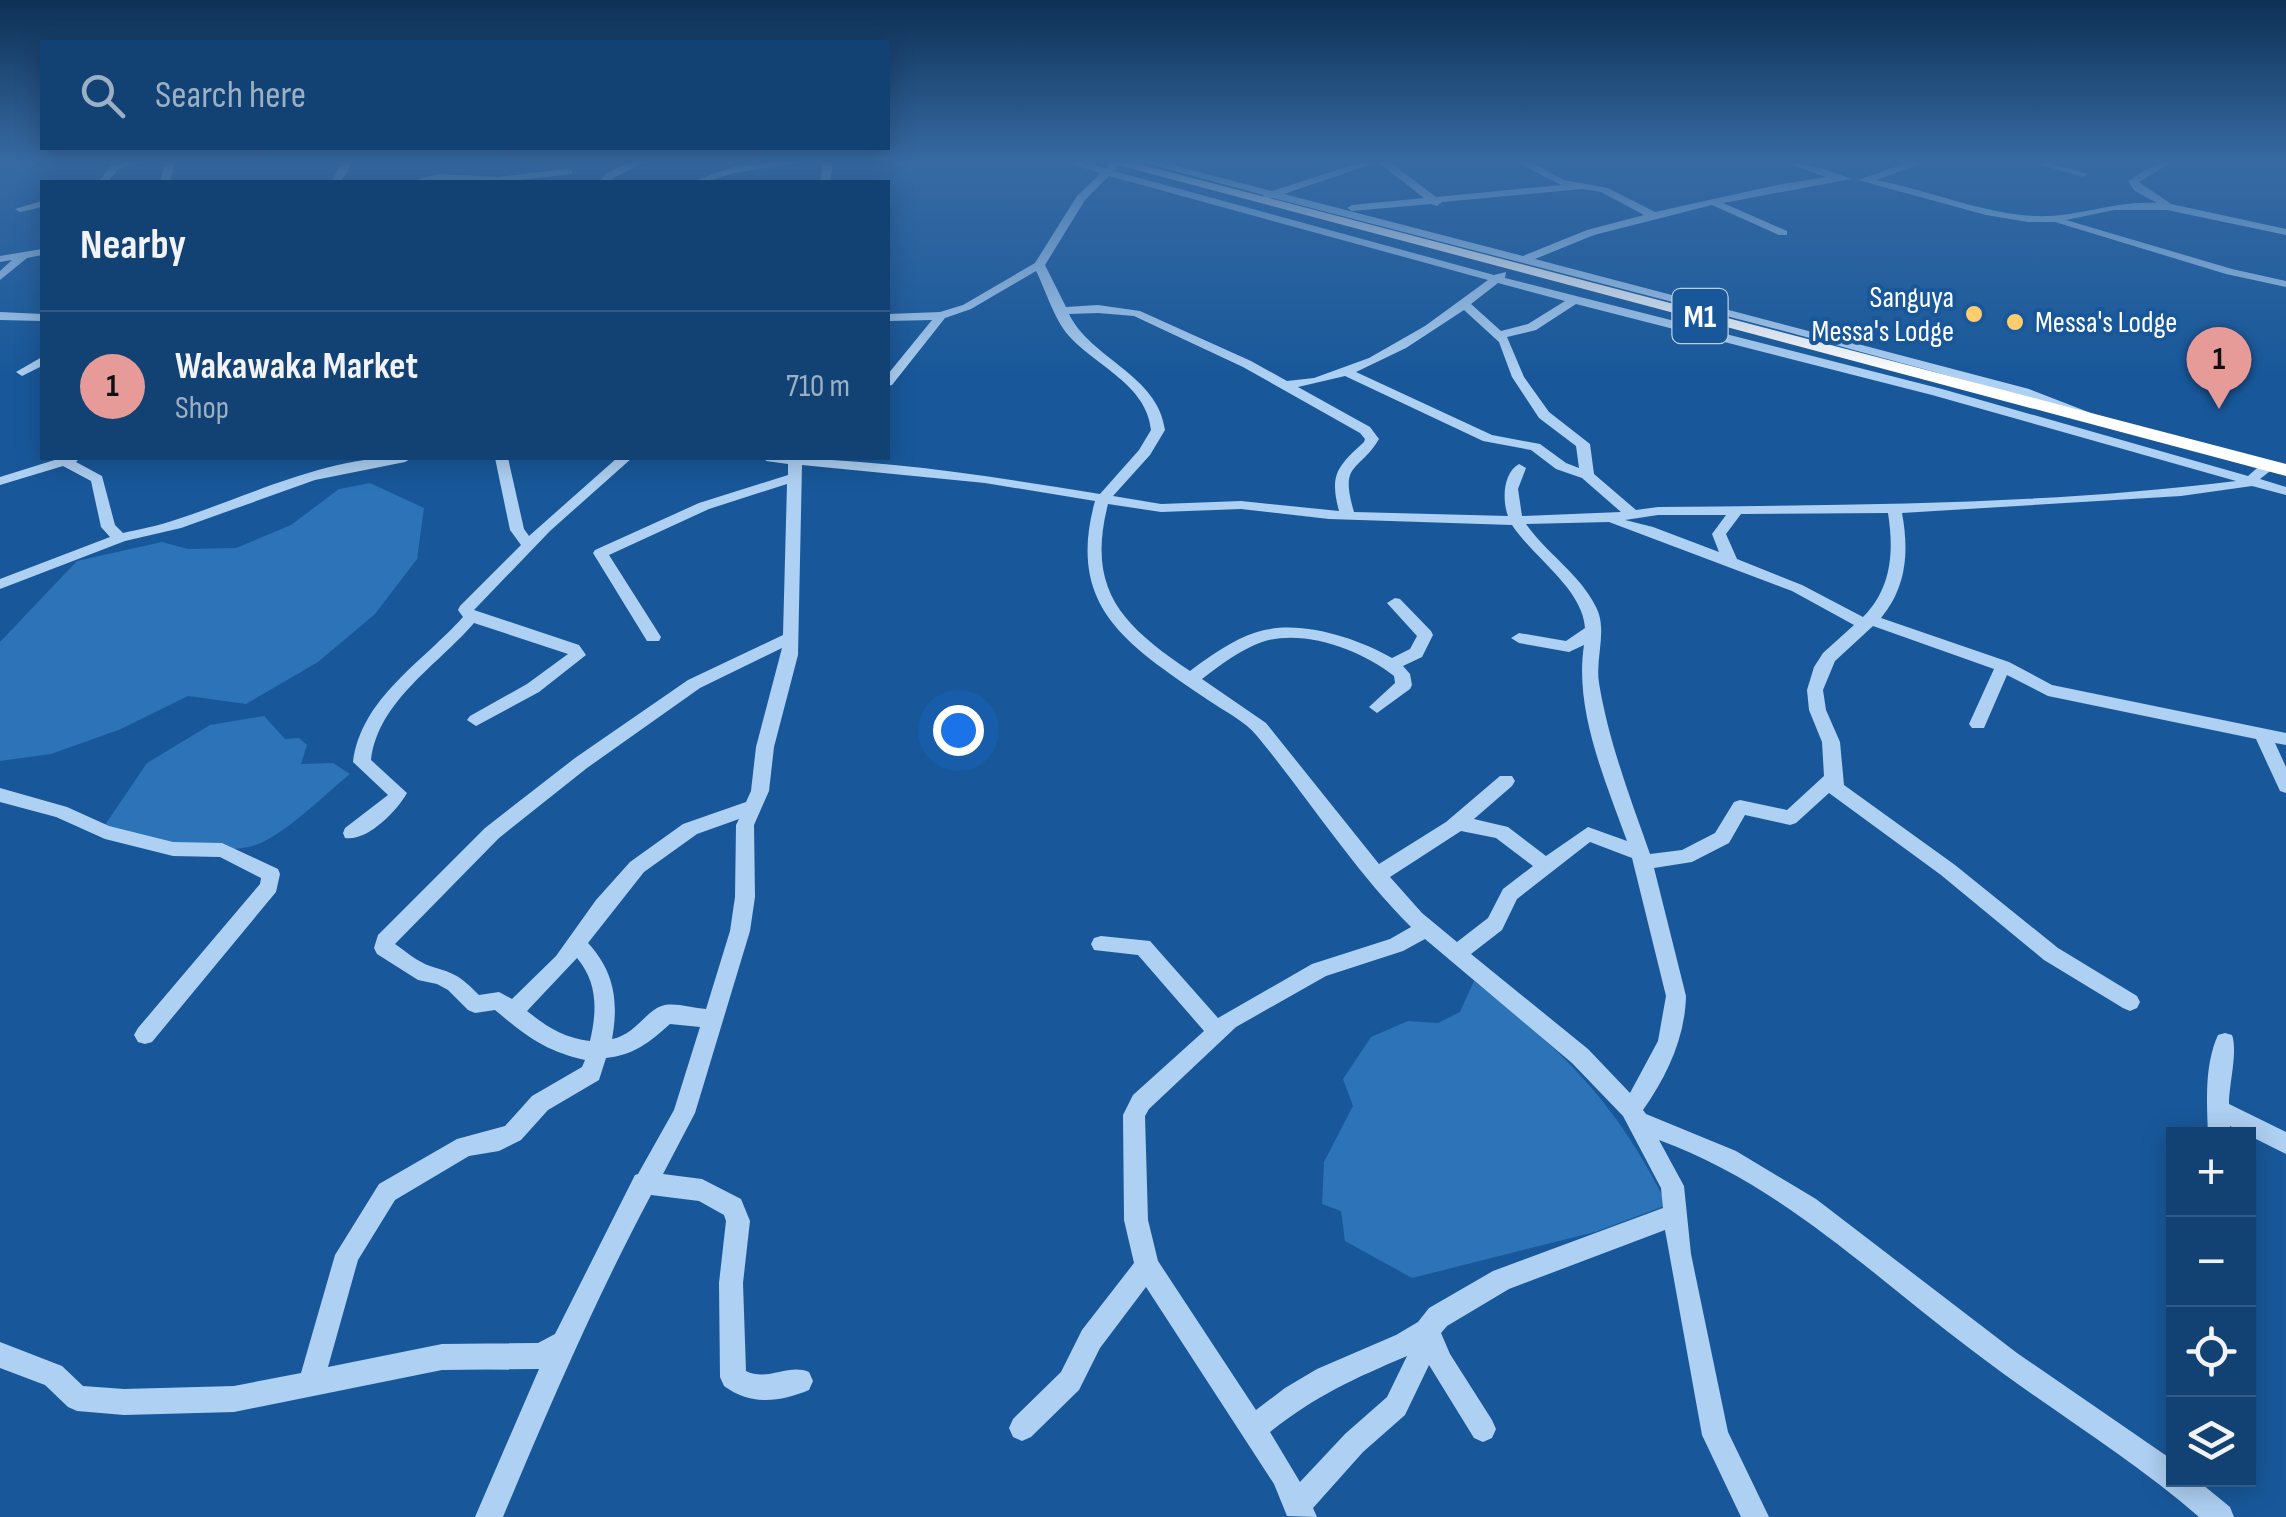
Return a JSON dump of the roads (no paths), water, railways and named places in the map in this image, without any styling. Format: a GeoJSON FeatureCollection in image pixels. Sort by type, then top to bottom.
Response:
{"type":"FeatureCollection","features":[{"type":"Feature","properties":{"kind":"highway","name":"M1"},"geometry":{"type":"LineString","coordinates":[[1382,233],[2278,468]]}},
{"type":"Feature","properties":{"kind":"street"},"geometry":{"type":"LineString","coordinates":[[890,318],[941,316],[996,294],[1039,265],[1059,233]]}},
{"type":"Feature","properties":{"kind":"street"},"geometry":{"type":"LineString","coordinates":[[1377,233],[1512,267]]}},
{"type":"Feature","properties":{"kind":"street"},"geometry":{"type":"LineString","coordinates":[[1403,233],[1512,267],[1574,300],[1920,387],[2286,490]]}},
{"type":"Feature","properties":{"kind":"street"},"geometry":{"type":"LineString","coordinates":[[1288,385],[1344,371],[1409,340],[1512,267],[1559,242],[1591,233]]}},
{"type":"Feature","properties":{"kind":"street"},"geometry":{"type":"LineString","coordinates":[[2095,233],[2213,268],[2286,284]]}},
{"type":"Feature","properties":{"kind":"street"},"geometry":{"type":"LineString","coordinates":[[0,259],[40,252]]}},
{"type":"Feature","properties":{"kind":"street"},"geometry":{"type":"LineString","coordinates":[[0,278],[23,256]]}},
{"type":"Feature","properties":{"kind":"street"},"geometry":{"type":"LineString","coordinates":[[1039,265],[1072,332],[1129,380],[1151,405],[1158,421],[1158,430],[1145,452],[1102,500],[1093,534],[1094,565],[1108,602],[1123,626],[1189,680],[1260,727],[1378,875],[1426,928],[1580,1056],[1636,1116],[1672,1186],[1715,1435],[1752,1517]]}},
{"type":"Feature","properties":{"kind":"street"},"geometry":{"type":"LineString","coordinates":[[1500,335],[1532,327],[1574,300]]}},
{"type":"Feature","properties":{"kind":"street"},"geometry":{"type":"LineString","coordinates":[[1463,303],[1500,335],[1538,408],[1583,444],[1587,476]]}},
{"type":"Feature","properties":{"kind":"street"},"geometry":{"type":"LineString","coordinates":[[1062,311],[1098,309],[1136,314],[1288,385],[1356,424],[1372,440],[1344,468],[1340,483],[1348,516]]}},
{"type":"Feature","properties":{"kind":"street"},"geometry":{"type":"LineString","coordinates":[[0,316],[40,318]]}},
{"type":"Feature","properties":{"kind":"street"},"geometry":{"type":"LineString","coordinates":[[890,380],[941,316]]}},
{"type":"Feature","properties":{"kind":"street"},"geometry":{"type":"LineString","coordinates":[[22,372],[40,363]]}},
{"type":"Feature","properties":{"kind":"street"},"geometry":{"type":"LineString","coordinates":[[1344,371],[1488,438],[1535,447],[1561,466],[1587,476],[1633,515]]}},
{"type":"Feature","properties":{"kind":"street"},"geometry":{"type":"LineString","coordinates":[[0,481],[70,460],[97,478],[108,527],[120,538]]}},
{"type":"Feature","properties":{"kind":"street"},"geometry":{"type":"LineString","coordinates":[[0,584],[120,538],[176,525],[270,488],[396,460]]}},
{"type":"Feature","properties":{"kind":"street"},"geometry":{"type":"LineString","coordinates":[[501,460],[517,530],[528,544]]}},
{"type":"Feature","properties":{"kind":"street"},"geometry":{"type":"LineString","coordinates":[[476,720],[533,688],[578,654],[573,648],[471,617],[466,610],[528,544],[624,460]]}},
{"type":"Feature","properties":{"kind":"street"},"geometry":{"type":"LineString","coordinates":[[653,637],[600,554],[794,466],[986,479],[1160,508],[1241,505],[1348,516],[1466,521],[1894,508],[2181,492],[2250,482],[2278,468]]}},
{"type":"Feature","properties":{"kind":"street"},"geometry":{"type":"LineString","coordinates":[[489,1517],[564,1343],[644,1182],[684,1113],[740,931],[745,897],[746,826],[763,778],[765,747],[777,712],[791,637],[794,466]]}},
{"type":"Feature","properties":{"kind":"street"},"geometry":{"type":"LineString","coordinates":[[1519,468],[1509,500],[1514,518],[1538,552],[1568,579],[1590,608],[1588,674],[1608,760],[1641,858],[1676,996],[1677,1012],[1636,1116]]}},
{"type":"Feature","properties":{"kind":"street"},"geometry":{"type":"LineString","coordinates":[[0,490],[18,477]]}},
{"type":"Feature","properties":{"kind":"street"},"geometry":{"type":"LineString","coordinates":[[1894,508],[1900,560],[1882,606],[1840,642],[1824,665],[1815,690],[1817,707],[1832,746],[1833,780],[1846,797],[1948,870],[2051,954],[2130,1002]]}},
{"type":"Feature","properties":{"kind":"street"},"geometry":{"type":"LineString","coordinates":[[1731,563],[1720,534],[1736,511]]}},
{"type":"Feature","properties":{"kind":"street"},"geometry":{"type":"LineString","coordinates":[[1601,519],[1648,530],[1796,588],[1867,622],[2003,666],[2048,690],[2286,739]]}},
{"type":"Feature","properties":{"kind":"street"},"geometry":{"type":"LineString","coordinates":[[1393,664],[1416,653],[1425,635],[1395,603]]}},
{"type":"Feature","properties":{"kind":"street"},"geometry":{"type":"LineString","coordinates":[[352,832],[393,802],[398,793],[362,762],[364,736],[401,690],[471,617]]}},
{"type":"Feature","properties":{"kind":"street"},"geometry":{"type":"LineString","coordinates":[[1519,638],[1569,647],[1592,631]]}},
{"type":"Feature","properties":{"kind":"street"},"geometry":{"type":"LineString","coordinates":[[1189,680],[1241,645],[1276,634],[1342,644],[1393,664],[1402,674],[1404,686],[1377,707]]}},
{"type":"Feature","properties":{"kind":"street"},"geometry":{"type":"LineString","coordinates":[[711,1019],[666,1014],[640,1038],[598,1052],[561,1045],[541,1035],[499,1001],[475,1004],[455,984],[441,976],[425,974],[391,954],[384,948],[384,942],[492,833],[581,764],[694,684],[791,637]]}},
{"type":"Feature","properties":{"kind":"street"},"geometry":{"type":"LineString","coordinates":[[1978,724],[2003,666]]}},
{"type":"Feature","properties":{"kind":"street"},"geometry":{"type":"LineString","coordinates":[[2262,734],[2286,786]]}},
{"type":"Feature","properties":{"kind":"street"},"geometry":{"type":"LineString","coordinates":[[1456,954],[1494,924],[1510,894],[1588,834],[1641,858],[1684,857],[1722,838],[1740,807],[1784,818],[1796,816],[1833,780]]}},
{"type":"Feature","properties":{"kind":"street"},"geometry":{"type":"LineString","coordinates":[[1378,875],[1458,823],[1506,781]]}},
{"type":"Feature","properties":{"kind":"street"},"geometry":{"type":"LineString","coordinates":[[0,795],[60,812],[106,832],[173,850],[222,850],[271,874],[270,887],[195,969],[185,988],[145,1035]]}},
{"type":"Feature","properties":{"kind":"street"},"geometry":{"type":"LineString","coordinates":[[514,1010],[577,944],[603,906],[660,848],[690,829],[751,807]]}},
{"type":"Feature","properties":{"kind":"street"},"geometry":{"type":"LineString","coordinates":[[1458,823],[1501,832],[1546,866]]}},
{"type":"Feature","properties":{"kind":"street"},"geometry":{"type":"LineString","coordinates":[[1426,928],[1396,944],[1318,970],[1216,1031],[1195,1056],[1141,1102],[1134,1115],[1136,1220],[1147,1266],[1254,1428],[1300,1511],[1354,1443],[1396,1406],[1419,1360],[1427,1331]]}},
{"type":"Feature","properties":{"kind":"street"},"geometry":{"type":"LineString","coordinates":[[311,1383],[347,1255],[387,1192],[465,1146],[499,1140],[513,1133],[540,1103],[591,1073],[607,1002],[603,977],[577,944]]}},
{"type":"Feature","properties":{"kind":"street"},"geometry":{"type":"LineString","coordinates":[[1101,944],[1143,947],[1216,1031]]}},
{"type":"Feature","properties":{"kind":"street"},"geometry":{"type":"LineString","coordinates":[[2219,1127],[2225,1042]]}},
{"type":"Feature","properties":{"kind":"street"},"geometry":{"type":"LineString","coordinates":[[2218,1109],[2286,1143]]}},
{"type":"Feature","properties":{"kind":"street"},"geometry":{"type":"LineString","coordinates":[[1636,1116],[1718,1151],[1760,1174],[1844,1232],[1958,1324],[2166,1472]]}},
{"type":"Feature","properties":{"kind":"street"},"geometry":{"type":"LineString","coordinates":[[644,1182],[702,1190],[733,1206],[738,1221],[731,1282],[733,1377],[743,1386],[758,1390],[800,1381]]}},
{"type":"Feature","properties":{"kind":"street"},"geometry":{"type":"LineString","coordinates":[[1254,1428],[1326,1378],[1406,1344],[1427,1331],[1438,1317],[1502,1280],[1674,1214]]}},
{"type":"Feature","properties":{"kind":"street"},"geometry":{"type":"LineString","coordinates":[[1022,1428],[1070,1381],[1091,1339],[1147,1266]]}},
{"type":"Feature","properties":{"kind":"street"},"geometry":{"type":"LineString","coordinates":[[1427,1331],[1441,1363],[1483,1429]]}},
{"type":"Feature","properties":{"kind":"street"},"geometry":{"type":"LineString","coordinates":[[0,1355],[53,1375],[76,1398],[204,1402],[274,1393],[442,1357],[540,1356],[564,1343]]}},
{"type":"Feature","properties":{"kind":"street"},"geometry":{"type":"LineString","coordinates":[[2202,1488],[2220,1517]]}},
{"type":"Feature","properties":{"kind":"street"},"geometry":{"type":"LineString","coordinates":[[1734,1517],[1752,1517]]}},
{"type":"Feature","properties":{"kind":"place","name":"Sanguya Messa's Lodge"},"geometry":{"type":"Point","coordinates":[1974,314]}},
{"type":"Feature","properties":{"kind":"place","name":"Messa's Lodge"},"geometry":{"type":"Point","coordinates":[2015,322]}},
{"type":"Feature","properties":{"kind":"place","name":"Wakawaka Market"},"geometry":{"type":"Point","coordinates":[2219,409]}}]}
